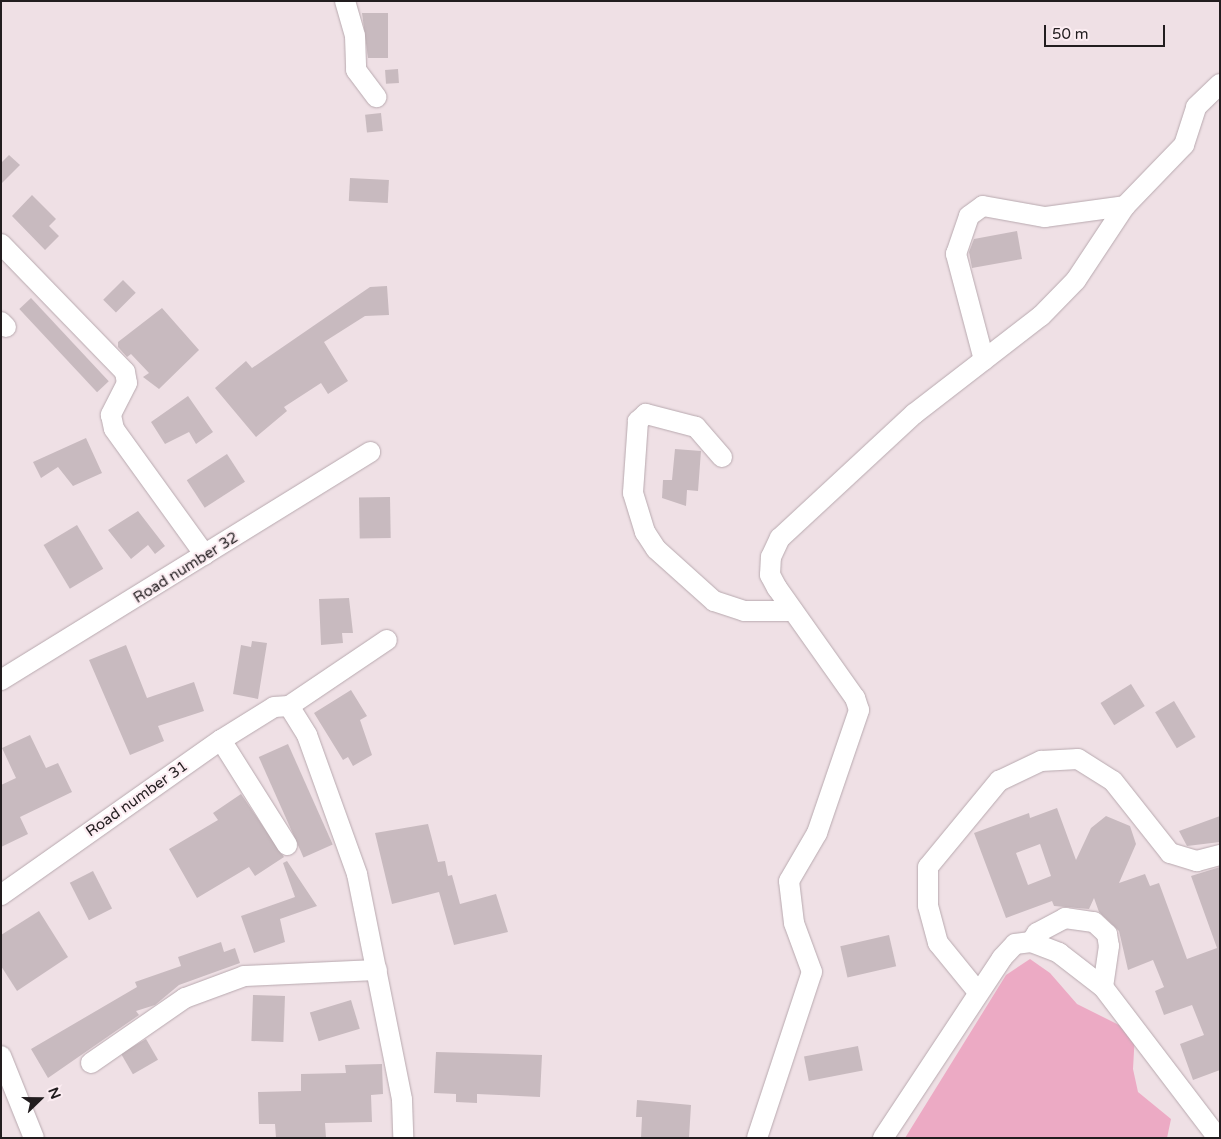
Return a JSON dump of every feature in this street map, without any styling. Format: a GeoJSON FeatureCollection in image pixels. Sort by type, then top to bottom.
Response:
{"type":"FeatureCollection","features":[{"type":"Feature","properties":{"kind":"street"},"geometry":{"type":"LineString","coordinates":[[344,1],[355,36],[356,70],[376,97]]}},
{"type":"Feature","properties":{"kind":"street"},"geometry":{"type":"LineString","coordinates":[[757,1138],[782,1055],[812,972],[794,923],[789,881],[816,833],[859,710],[855,698],[793,611],[770,575],[771,557],[780,538],[914,414],[1040,316],[1076,280],[1125,206],[1184,145],[1196,107],[1220,84]]}},
{"type":"Feature","properties":{"kind":"street"},"geometry":{"type":"LineString","coordinates":[[984,360],[956,254],[969,216],[983,206],[1045,217],[1125,206]]}},
{"type":"Feature","properties":{"kind":"street"},"geometry":{"type":"LineString","coordinates":[[1,244],[125,372],[127,383],[111,415],[114,428],[205,555]]}},
{"type":"Feature","properties":{"kind":"street"},"geometry":{"type":"LineString","coordinates":[[722,457],[696,427],[646,414],[638,421],[633,493],[645,532],[656,549],[714,601],[744,611],[793,611]]}},
{"type":"Feature","properties":{"kind":"street","name":"Road number 32"},"geometry":{"type":"LineString","coordinates":[[1,680],[370,452]]}},
{"type":"Feature","properties":{"kind":"street","name":"Road number 31"},"geometry":{"type":"LineString","coordinates":[[1,895],[221,740],[281,707],[387,640]]}},
{"type":"Feature","properties":{"kind":"street"},"geometry":{"type":"LineString","coordinates":[[281,707],[308,735],[357,874],[402,1100],[402,1138]]}},
{"type":"Feature","properties":{"kind":"street"},"geometry":{"type":"LineString","coordinates":[[221,740],[287,845]]}},
{"type":"Feature","properties":{"kind":"street"},"geometry":{"type":"LineString","coordinates":[[978,992],[938,943],[928,905],[928,867],[999,781],[1041,761],[1078,759],[1113,781],[1170,854],[1198,861],[1220,855]]}},
{"type":"Feature","properties":{"kind":"street"},"geometry":{"type":"LineString","coordinates":[[1031,942],[1037,934],[1065,918],[1094,922],[1107,934],[1109,946],[1103,987]]}},
{"type":"Feature","properties":{"kind":"street"},"geometry":{"type":"LineString","coordinates":[[883,1138],[978,992],[1015,944],[1031,942],[1059,953],[1103,987],[1218,1138]]}},
{"type":"Feature","properties":{"kind":"street"},"geometry":{"type":"LineString","coordinates":[[91,1063],[185,998],[244,976],[377,970]]}},
{"type":"Feature","properties":{"kind":"street"},"geometry":{"type":"LineString","coordinates":[[1,1056],[34,1138]]}},
{"type":"Feature","properties":{"kind":"shaded area"},"geometry":{"type":"Polygon","coordinates":[[[1030,959],[1050,973],[1077,1004],[1135,1033],[1133,1069],[1138,1092],[1171,1119],[1167,1138],[905,1138],[1006,975],[1030,959]]]}},
{"type":"Feature","properties":{"kind":"building"},"geometry":{"type":"Polygon","coordinates":[[[362,13],[388,13],[388,58],[368,58],[362,13]]]}},
{"type":"Feature","properties":{"kind":"building"},"geometry":{"type":"Polygon","coordinates":[[[398,69],[399,83],[386,84],[385,70],[398,69]]]}},
{"type":"Feature","properties":{"kind":"building"},"geometry":{"type":"Polygon","coordinates":[[[381,113],[383,131],[367,133],[365,115],[381,113]]]}},
{"type":"Feature","properties":{"kind":"building"},"geometry":{"type":"Polygon","coordinates":[[[9,155],[20,165],[1,184],[1,163],[9,155]]]}},
{"type":"Feature","properties":{"kind":"building"},"geometry":{"type":"Polygon","coordinates":[[[350,178],[389,180],[388,203],[349,201],[350,178]]]}},
{"type":"Feature","properties":{"kind":"building"},"geometry":{"type":"Polygon","coordinates":[[[32,195],[56,219],[49,226],[59,236],[45,250],[12,216],[32,195]]]}},
{"type":"Feature","properties":{"kind":"building"},"geometry":{"type":"Polygon","coordinates":[[[1017,231],[1022,259],[972,268],[969,252],[974,239],[1017,231]]]}},
{"type":"Feature","properties":{"kind":"building"},"geometry":{"type":"Polygon","coordinates":[[[123,280],[136,293],[116,313],[103,300],[123,280]]]}},
{"type":"Feature","properties":{"kind":"building"},"geometry":{"type":"Polygon","coordinates":[[[387,286],[389,315],[365,316],[324,342],[348,381],[328,394],[321,383],[284,407],[287,411],[256,437],[215,388],[246,361],[252,368],[370,287],[387,286]]]}},
{"type":"Feature","properties":{"kind":"building"},"geometry":{"type":"Polygon","coordinates":[[[31,298],[109,381],[97,392],[19,309],[31,298]]]}},
{"type":"Feature","properties":{"kind":"building"},"geometry":{"type":"Polygon","coordinates":[[[162,308],[199,350],[159,389],[143,377],[149,373],[131,354],[127,357],[118,347],[118,342],[162,308]]]}},
{"type":"Feature","properties":{"kind":"building"},"geometry":{"type":"Polygon","coordinates":[[[188,396],[213,432],[196,444],[189,432],[165,444],[151,422],[188,396]]]}},
{"type":"Feature","properties":{"kind":"building"},"geometry":{"type":"Polygon","coordinates":[[[86,438],[102,473],[73,486],[58,467],[41,478],[33,462],[86,438]]]}},
{"type":"Feature","properties":{"kind":"building"},"geometry":{"type":"Polygon","coordinates":[[[675,449],[701,451],[698,491],[687,490],[686,506],[662,498],[663,480],[672,480],[675,449]]]}},
{"type":"Feature","properties":{"kind":"building"},"geometry":{"type":"Polygon","coordinates":[[[227,454],[245,482],[205,508],[187,480],[227,454]]]}},
{"type":"Feature","properties":{"kind":"building"},"geometry":{"type":"Polygon","coordinates":[[[390,497],[391,538],[360,539],[359,498],[390,497]]]}},
{"type":"Feature","properties":{"kind":"building"},"geometry":{"type":"Polygon","coordinates":[[[138,511],[165,546],[155,554],[148,545],[131,559],[108,530],[138,511]]]}},
{"type":"Feature","properties":{"kind":"building"},"geometry":{"type":"Polygon","coordinates":[[[77,525],[103,569],[70,589],[44,545],[77,525]]]}},
{"type":"Feature","properties":{"kind":"building"},"geometry":{"type":"Polygon","coordinates":[[[349,598],[353,633],[342,633],[343,643],[321,645],[319,599],[349,598]]]}},
{"type":"Feature","properties":{"kind":"building"},"geometry":{"type":"Polygon","coordinates":[[[252,641],[267,643],[258,699],[233,694],[241,645],[251,647],[252,641]]]}},
{"type":"Feature","properties":{"kind":"building"},"geometry":{"type":"Polygon","coordinates":[[[126,645],[147,698],[194,682],[204,711],[158,726],[164,741],[130,755],[89,660],[126,645]]]}},
{"type":"Feature","properties":{"kind":"building"},"geometry":{"type":"Polygon","coordinates":[[[1131,684],[1145,706],[1114,725],[1100,703],[1131,684]]]}},
{"type":"Feature","properties":{"kind":"building"},"geometry":{"type":"Polygon","coordinates":[[[351,690],[367,716],[360,720],[372,755],[353,766],[348,757],[343,760],[314,713],[351,690]]]}},
{"type":"Feature","properties":{"kind":"building"},"geometry":{"type":"Polygon","coordinates":[[[1174,701],[1196,737],[1177,748],[1155,712],[1174,701]]]}},
{"type":"Feature","properties":{"kind":"building"},"geometry":{"type":"Polygon","coordinates":[[[30,735],[46,768],[58,763],[72,792],[20,817],[28,834],[1,847],[1,785],[16,778],[2,748],[30,735]]]}},
{"type":"Feature","properties":{"kind":"building"},"geometry":{"type":"Polygon","coordinates":[[[288,744],[333,844],[304,858],[259,757],[288,744]]]}},
{"type":"Feature","properties":{"kind":"building"},"geometry":{"type":"Polygon","coordinates":[[[241,794],[284,857],[255,876],[249,867],[197,898],[169,849],[218,820],[213,813],[241,794]]]}},
{"type":"Feature","properties":{"kind":"building"},"geometry":{"type":"Polygon","coordinates":[[[1057,808],[1076,860],[1091,828],[1106,816],[1130,826],[1136,844],[1119,883],[1145,874],[1150,886],[1159,883],[1187,959],[1217,948],[1191,876],[1220,867],[1220,1070],[1193,1080],[1180,1044],[1204,1035],[1192,1005],[1164,1015],[1155,991],[1164,987],[1153,960],[1128,970],[1119,931],[1099,912],[1094,898],[1089,909],[1054,906],[1052,901],[1006,918],[974,833],[1029,813],[1030,818],[1057,808]],[[1040,844],[1016,853],[1028,885],[1051,876],[1040,844]]]}},
{"type":"Feature","properties":{"kind":"building"},"geometry":{"type":"Polygon","coordinates":[[[1220,816],[1220,842],[1187,846],[1179,831],[1220,816]]]}},
{"type":"Feature","properties":{"kind":"building"},"geometry":{"type":"Polygon","coordinates":[[[428,824],[438,862],[445,861],[448,876],[452,875],[460,904],[496,894],[508,932],[454,945],[439,892],[392,904],[375,833],[428,824]]]}},
{"type":"Feature","properties":{"kind":"building"},"geometry":{"type":"Polygon","coordinates":[[[287,861],[317,906],[280,919],[285,942],[254,953],[241,916],[295,897],[283,863],[287,861]]]}},
{"type":"Feature","properties":{"kind":"building"},"geometry":{"type":"Polygon","coordinates":[[[93,871],[112,908],[89,920],[70,883],[93,871]]]}},
{"type":"Feature","properties":{"kind":"building"},"geometry":{"type":"Polygon","coordinates":[[[39,911],[68,957],[17,991],[1,966],[1,935],[39,911]]]}},
{"type":"Feature","properties":{"kind":"building"},"geometry":{"type":"Polygon","coordinates":[[[889,935],[896,966],[847,977],[840,946],[889,935]]]}},
{"type":"Feature","properties":{"kind":"building"},"geometry":{"type":"Polygon","coordinates":[[[221,942],[224,952],[235,948],[240,963],[179,985],[155,1005],[136,1011],[139,1015],[48,1078],[31,1049],[137,987],[135,982],[181,966],[178,957],[221,942]]]}},
{"type":"Feature","properties":{"kind":"building"},"geometry":{"type":"Polygon","coordinates":[[[253,995],[285,996],[283,1042],[251,1041],[253,995]]]}},
{"type":"Feature","properties":{"kind":"building"},"geometry":{"type":"Polygon","coordinates":[[[351,1000],[360,1029],[319,1041],[310,1013],[351,1000]]]}},
{"type":"Feature","properties":{"kind":"building"},"geometry":{"type":"Polygon","coordinates":[[[146,1039],[158,1060],[133,1074],[121,1054],[146,1039]]]}},
{"type":"Feature","properties":{"kind":"building"},"geometry":{"type":"Polygon","coordinates":[[[858,1046],[863,1071],[809,1081],[804,1056],[858,1046]]]}},
{"type":"Feature","properties":{"kind":"building"},"geometry":{"type":"Polygon","coordinates":[[[436,1052],[542,1055],[540,1097],[477,1094],[477,1103],[456,1102],[456,1094],[434,1093],[436,1052]]]}},
{"type":"Feature","properties":{"kind":"building"},"geometry":{"type":"Polygon","coordinates":[[[382,1064],[383,1094],[371,1095],[372,1122],[325,1123],[326,1138],[276,1138],[275,1124],[259,1124],[258,1092],[301,1091],[301,1074],[346,1073],[345,1065],[382,1064]]]}},
{"type":"Feature","properties":{"kind":"building"},"geometry":{"type":"Polygon","coordinates":[[[637,1100],[691,1105],[689,1138],[641,1138],[642,1117],[636,1117],[637,1100]]]}}]}
